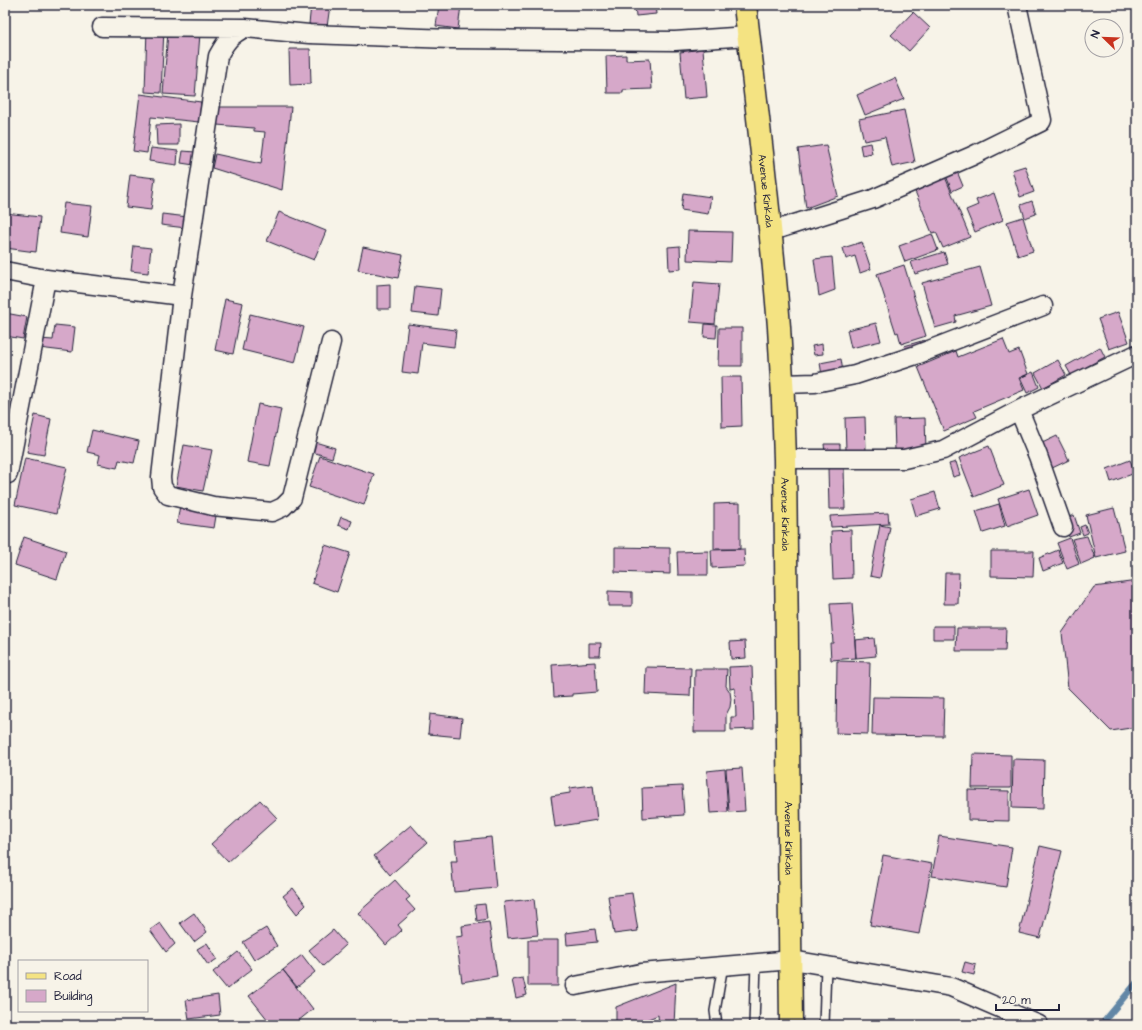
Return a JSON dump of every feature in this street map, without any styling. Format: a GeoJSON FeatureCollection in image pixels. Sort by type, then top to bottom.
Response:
{"type":"FeatureCollection","features":[{"type":"Feature","properties":{"kind":"main road","name":"Avenue Kinkala"},"geometry":{"type":"LineString","coordinates":[[745,5],[769,232],[783,384],[792,1025]]}},
{"type":"Feature","properties":{"kind":"street"},"geometry":{"type":"LineString","coordinates":[[769,232],[873,199],[972,156],[1041,122],[1042,120],[1017,5]]}},
{"type":"Feature","properties":{"kind":"street"},"geometry":{"type":"LineString","coordinates":[[102,27],[245,28],[309,34],[451,39],[674,41],[748,36]]}},
{"type":"Feature","properties":{"kind":"street"},"geometry":{"type":"LineString","coordinates":[[245,28],[237,31],[225,42],[218,56],[182,296],[161,477],[162,487],[168,495],[213,506],[272,512],[283,507],[292,498],[331,342]]}},
{"type":"Feature","properties":{"kind":"street"},"geometry":{"type":"LineString","coordinates":[[5,271],[46,279],[182,296]]}},
{"type":"Feature","properties":{"kind":"street"},"geometry":{"type":"LineString","coordinates":[[8,474],[46,279]]}},
{"type":"Feature","properties":{"kind":"street"},"geometry":{"type":"LineString","coordinates":[[783,384],[815,383],[855,375],[916,355],[1044,306]]}},
{"type":"Feature","properties":{"kind":"street"},"geometry":{"type":"LineString","coordinates":[[785,459],[904,459],[943,450],[1019,410],[1137,354]]}},
{"type":"Feature","properties":{"kind":"street"},"geometry":{"type":"LineString","coordinates":[[1019,410],[1038,456],[1063,527]]}},
{"type":"Feature","properties":{"kind":"street"},"geometry":{"type":"LineString","coordinates":[[575,986],[641,973],[792,960],[951,987],[1039,1025]]}},
{"type":"Feature","properties":{"kind":"lane"},"geometry":{"type":"LineString","coordinates":[[754,1025],[756,963]]}},
{"type":"Feature","properties":{"kind":"lane"},"geometry":{"type":"LineString","coordinates":[[717,1025],[715,1011],[724,966]]}},
{"type":"Feature","properties":{"kind":"lane"},"geometry":{"type":"LineString","coordinates":[[824,1025],[826,966]]}},
{"type":"Feature","properties":{"kind":"building"},"geometry":{"type":"Polygon","coordinates":[[[311,5],[330,5],[327,27],[309,24],[311,5]]]}},
{"type":"Feature","properties":{"kind":"building"},"geometry":{"type":"Polygon","coordinates":[[[439,5],[461,5],[458,29],[436,26],[439,5]]]}},
{"type":"Feature","properties":{"kind":"building"},"geometry":{"type":"Polygon","coordinates":[[[635,5],[655,5],[656,14],[636,16],[635,5]]]}},
{"type":"Feature","properties":{"kind":"building"},"geometry":{"type":"Polygon","coordinates":[[[913,12],[930,28],[909,51],[891,35],[913,12]]]}},
{"type":"Feature","properties":{"kind":"building"},"geometry":{"type":"Polygon","coordinates":[[[147,28],[164,29],[161,93],[145,92],[147,28]]]}},
{"type":"Feature","properties":{"kind":"building"},"geometry":{"type":"Polygon","coordinates":[[[168,32],[200,34],[195,96],[163,94],[168,32]]]}},
{"type":"Feature","properties":{"kind":"building"},"geometry":{"type":"Polygon","coordinates":[[[289,49],[310,49],[311,84],[290,85],[289,49]]]}},
{"type":"Feature","properties":{"kind":"building"},"geometry":{"type":"Polygon","coordinates":[[[703,49],[707,97],[684,99],[680,52],[703,49]]]}},
{"type":"Feature","properties":{"kind":"building"},"geometry":{"type":"Polygon","coordinates":[[[626,55],[626,60],[650,59],[652,89],[623,90],[623,93],[607,93],[606,56],[626,55]]]}},
{"type":"Feature","properties":{"kind":"building"},"geometry":{"type":"Polygon","coordinates":[[[895,78],[904,99],[865,115],[857,95],[895,78]]]}},
{"type":"Feature","properties":{"kind":"building"},"geometry":{"type":"Polygon","coordinates":[[[140,94],[201,102],[199,122],[151,117],[147,153],[133,151],[140,94]]]}},
{"type":"Feature","properties":{"kind":"building"},"geometry":{"type":"Polygon","coordinates":[[[218,107],[291,107],[282,190],[212,168],[215,154],[261,164],[265,132],[254,131],[254,128],[217,125],[218,107]]]}},
{"type":"Feature","properties":{"kind":"building"},"geometry":{"type":"Polygon","coordinates":[[[904,110],[915,162],[892,167],[885,137],[864,141],[859,119],[904,110]]]}},
{"type":"Feature","properties":{"kind":"building"},"geometry":{"type":"Polygon","coordinates":[[[179,124],[179,145],[157,145],[156,125],[179,124]]]}},
{"type":"Feature","properties":{"kind":"building"},"geometry":{"type":"Polygon","coordinates":[[[870,143],[872,153],[862,155],[860,145],[870,143]]]}},
{"type":"Feature","properties":{"kind":"building"},"geometry":{"type":"Polygon","coordinates":[[[826,145],[838,196],[806,208],[798,149],[826,145]]]}},
{"type":"Feature","properties":{"kind":"building"},"geometry":{"type":"Polygon","coordinates":[[[151,148],[178,151],[177,165],[149,161],[151,148]]]}},
{"type":"Feature","properties":{"kind":"building"},"geometry":{"type":"Polygon","coordinates":[[[183,151],[195,152],[194,165],[181,163],[183,151]]]}},
{"type":"Feature","properties":{"kind":"building"},"geometry":{"type":"Polygon","coordinates":[[[1025,166],[1034,192],[1020,197],[1012,170],[1025,166]]]}},
{"type":"Feature","properties":{"kind":"building"},"geometry":{"type":"Polygon","coordinates":[[[956,169],[963,186],[952,191],[945,173],[956,169]]]}},
{"type":"Feature","properties":{"kind":"building"},"geometry":{"type":"Polygon","coordinates":[[[943,172],[970,237],[943,248],[936,232],[932,233],[912,184],[943,172]]]}},
{"type":"Feature","properties":{"kind":"building"},"geometry":{"type":"Polygon","coordinates":[[[130,175],[155,178],[151,210],[126,207],[130,175]]]}},
{"type":"Feature","properties":{"kind":"building"},"geometry":{"type":"Polygon","coordinates":[[[683,193],[711,197],[708,214],[681,210],[683,193]]]}},
{"type":"Feature","properties":{"kind":"building"},"geometry":{"type":"Polygon","coordinates":[[[994,193],[1003,220],[975,232],[966,210],[978,205],[976,200],[994,193]]]}},
{"type":"Feature","properties":{"kind":"building"},"geometry":{"type":"Polygon","coordinates":[[[1032,201],[1036,214],[1025,218],[1021,205],[1032,201]]]}},
{"type":"Feature","properties":{"kind":"building"},"geometry":{"type":"Polygon","coordinates":[[[64,203],[92,206],[88,237],[60,233],[64,203]]]}},
{"type":"Feature","properties":{"kind":"building"},"geometry":{"type":"Polygon","coordinates":[[[279,212],[326,231],[314,260],[267,241],[279,212]]]}},
{"type":"Feature","properties":{"kind":"building"},"geometry":{"type":"Polygon","coordinates":[[[5,213],[40,217],[36,252],[5,248],[5,213]]]}},
{"type":"Feature","properties":{"kind":"building"},"geometry":{"type":"Polygon","coordinates":[[[162,214],[188,217],[186,228],[161,225],[162,214]]]}},
{"type":"Feature","properties":{"kind":"building"},"geometry":{"type":"Polygon","coordinates":[[[1023,217],[1033,251],[1018,256],[1007,222],[1023,217]]]}},
{"type":"Feature","properties":{"kind":"building"},"geometry":{"type":"Polygon","coordinates":[[[688,231],[732,232],[731,262],[687,260],[688,231]]]}},
{"type":"Feature","properties":{"kind":"building"},"geometry":{"type":"Polygon","coordinates":[[[932,234],[938,250],[905,262],[899,246],[932,234]]]}},
{"type":"Feature","properties":{"kind":"building"},"geometry":{"type":"Polygon","coordinates":[[[862,242],[871,269],[860,273],[855,256],[846,259],[843,248],[862,242]]]}},
{"type":"Feature","properties":{"kind":"building"},"geometry":{"type":"Polygon","coordinates":[[[134,246],[151,248],[148,273],[131,271],[134,246]]]}},
{"type":"Feature","properties":{"kind":"building"},"geometry":{"type":"Polygon","coordinates":[[[680,246],[681,269],[669,270],[668,247],[680,246]]]}},
{"type":"Feature","properties":{"kind":"building"},"geometry":{"type":"Polygon","coordinates":[[[363,247],[403,255],[398,278],[358,270],[363,247]]]}},
{"type":"Feature","properties":{"kind":"building"},"geometry":{"type":"Polygon","coordinates":[[[944,252],[948,264],[915,274],[911,262],[944,252]]]}},
{"type":"Feature","properties":{"kind":"building"},"geometry":{"type":"Polygon","coordinates":[[[832,257],[835,290],[819,296],[814,259],[832,257]]]}},
{"type":"Feature","properties":{"kind":"building"},"geometry":{"type":"Polygon","coordinates":[[[904,265],[926,336],[901,344],[877,274],[904,265]]]}},
{"type":"Feature","properties":{"kind":"building"},"geometry":{"type":"Polygon","coordinates":[[[980,267],[991,306],[955,316],[956,322],[935,328],[922,283],[980,267]]]}},
{"type":"Feature","properties":{"kind":"building"},"geometry":{"type":"Polygon","coordinates":[[[694,282],[719,284],[715,324],[690,322],[694,282]]]}},
{"type":"Feature","properties":{"kind":"building"},"geometry":{"type":"Polygon","coordinates":[[[390,284],[390,309],[377,309],[377,285],[390,284]]]}},
{"type":"Feature","properties":{"kind":"building"},"geometry":{"type":"Polygon","coordinates":[[[415,286],[441,289],[438,316],[412,313],[415,286]]]}},
{"type":"Feature","properties":{"kind":"building"},"geometry":{"type":"Polygon","coordinates":[[[225,299],[243,303],[233,354],[215,350],[225,299]]]}},
{"type":"Feature","properties":{"kind":"building"},"geometry":{"type":"Polygon","coordinates":[[[1118,312],[1129,342],[1109,349],[1098,319],[1118,312]]]}},
{"type":"Feature","properties":{"kind":"building"},"geometry":{"type":"Polygon","coordinates":[[[5,313],[27,317],[23,339],[5,336],[5,313]]]}},
{"type":"Feature","properties":{"kind":"building"},"geometry":{"type":"Polygon","coordinates":[[[250,314],[304,327],[295,363],[242,350],[250,314]]]}},
{"type":"Feature","properties":{"kind":"building"},"geometry":{"type":"Polygon","coordinates":[[[876,323],[881,341],[851,348],[847,330],[876,323]]]}},
{"type":"Feature","properties":{"kind":"building"},"geometry":{"type":"Polygon","coordinates":[[[408,324],[456,330],[454,347],[422,343],[418,374],[402,372],[408,324]]]}},
{"type":"Feature","properties":{"kind":"building"},"geometry":{"type":"Polygon","coordinates":[[[705,324],[717,325],[716,338],[704,337],[705,324]]]}},
{"type":"Feature","properties":{"kind":"building"},"geometry":{"type":"Polygon","coordinates":[[[55,325],[75,327],[72,352],[39,348],[40,339],[53,340],[55,325]]]}},
{"type":"Feature","properties":{"kind":"building"},"geometry":{"type":"Polygon","coordinates":[[[719,328],[742,328],[742,366],[718,366],[719,328]]]}},
{"type":"Feature","properties":{"kind":"building"},"geometry":{"type":"Polygon","coordinates":[[[1003,339],[1009,354],[1019,350],[1028,374],[1019,378],[1024,390],[974,411],[977,417],[944,431],[918,367],[956,351],[958,357],[1003,339]]]}},
{"type":"Feature","properties":{"kind":"building"},"geometry":{"type":"Polygon","coordinates":[[[925,340],[927,346],[906,353],[904,346],[925,340]]]}},
{"type":"Feature","properties":{"kind":"building"},"geometry":{"type":"Polygon","coordinates":[[[822,344],[823,354],[814,355],[812,346],[822,344]]]}},
{"type":"Feature","properties":{"kind":"building"},"geometry":{"type":"Polygon","coordinates":[[[1100,347],[1105,357],[1071,375],[1066,366],[1100,347]]]}},
{"type":"Feature","properties":{"kind":"building"},"geometry":{"type":"Polygon","coordinates":[[[841,359],[843,372],[822,375],[820,363],[841,359]]]}},
{"type":"Feature","properties":{"kind":"building"},"geometry":{"type":"Polygon","coordinates":[[[1058,360],[1066,375],[1043,388],[1035,373],[1058,360]]]}},
{"type":"Feature","properties":{"kind":"building"},"geometry":{"type":"Polygon","coordinates":[[[1033,372],[1039,387],[1027,393],[1020,378],[1033,372]]]}},
{"type":"Feature","properties":{"kind":"building"},"geometry":{"type":"Polygon","coordinates":[[[721,377],[741,377],[742,426],[722,427],[721,377]]]}},
{"type":"Feature","properties":{"kind":"building"},"geometry":{"type":"Polygon","coordinates":[[[258,404],[281,409],[270,466],[247,462],[258,404]]]}},
{"type":"Feature","properties":{"kind":"building"},"geometry":{"type":"Polygon","coordinates":[[[35,415],[51,419],[44,455],[27,452],[35,415]]]}},
{"type":"Feature","properties":{"kind":"building"},"geometry":{"type":"Polygon","coordinates":[[[5,416],[13,417],[10,434],[5,433],[5,416]]]}},
{"type":"Feature","properties":{"kind":"building"},"geometry":{"type":"Polygon","coordinates":[[[865,417],[866,451],[846,451],[845,418],[865,417]]]}},
{"type":"Feature","properties":{"kind":"building"},"geometry":{"type":"Polygon","coordinates":[[[925,418],[926,450],[895,451],[894,419],[925,418]]]}},
{"type":"Feature","properties":{"kind":"building"},"geometry":{"type":"Polygon","coordinates":[[[92,430],[139,441],[134,463],[119,460],[117,468],[98,464],[100,455],[87,452],[92,430]]]}},
{"type":"Feature","properties":{"kind":"building"},"geometry":{"type":"Polygon","coordinates":[[[1057,436],[1069,460],[1050,469],[1038,445],[1057,436]]]}},
{"type":"Feature","properties":{"kind":"building"},"geometry":{"type":"Polygon","coordinates":[[[315,442],[335,448],[332,458],[312,452],[315,442]]]}},
{"type":"Feature","properties":{"kind":"building"},"geometry":{"type":"Polygon","coordinates":[[[824,444],[840,444],[840,453],[825,453],[824,444]]]}},
{"type":"Feature","properties":{"kind":"building"},"geometry":{"type":"Polygon","coordinates":[[[184,445],[212,450],[203,491],[176,486],[184,445]]]}},
{"type":"Feature","properties":{"kind":"building"},"geometry":{"type":"Polygon","coordinates":[[[989,446],[1004,485],[974,497],[959,458],[989,446]]]}},
{"type":"Feature","properties":{"kind":"building"},"geometry":{"type":"Polygon","coordinates":[[[320,456],[374,474],[364,505],[309,487],[320,456]]]}},
{"type":"Feature","properties":{"kind":"building"},"geometry":{"type":"Polygon","coordinates":[[[25,458],[67,467],[56,514],[15,505],[25,458]]]}},
{"type":"Feature","properties":{"kind":"building"},"geometry":{"type":"Polygon","coordinates":[[[1130,460],[1135,473],[1111,482],[1107,469],[1130,460]]]}},
{"type":"Feature","properties":{"kind":"building"},"geometry":{"type":"Polygon","coordinates":[[[956,462],[960,475],[953,477],[949,464],[956,462]]]}},
{"type":"Feature","properties":{"kind":"building"},"geometry":{"type":"Polygon","coordinates":[[[828,467],[844,467],[845,509],[829,509],[828,467]]]}},
{"type":"Feature","properties":{"kind":"building"},"geometry":{"type":"Polygon","coordinates":[[[1029,489],[1038,515],[1007,526],[998,499],[1029,489]]]}},
{"type":"Feature","properties":{"kind":"building"},"geometry":{"type":"Polygon","coordinates":[[[935,492],[940,509],[916,516],[911,499],[935,492]]]}},
{"type":"Feature","properties":{"kind":"building"},"geometry":{"type":"Polygon","coordinates":[[[740,503],[740,549],[714,549],[714,504],[740,503]]]}},
{"type":"Feature","properties":{"kind":"building"},"geometry":{"type":"Polygon","coordinates":[[[999,504],[1005,526],[983,533],[976,511],[999,504]]]}},
{"type":"Feature","properties":{"kind":"building"},"geometry":{"type":"Polygon","coordinates":[[[180,505],[217,510],[214,528],[177,523],[180,505]]]}},
{"type":"Feature","properties":{"kind":"building"},"geometry":{"type":"Polygon","coordinates":[[[1114,508],[1125,551],[1096,558],[1086,515],[1114,508]]]}},
{"type":"Feature","properties":{"kind":"building"},"geometry":{"type":"Polygon","coordinates":[[[888,513],[889,524],[831,527],[830,516],[888,513]]]}},
{"type":"Feature","properties":{"kind":"building"},"geometry":{"type":"Polygon","coordinates":[[[1074,515],[1080,533],[1069,537],[1063,519],[1074,515]]]}},
{"type":"Feature","properties":{"kind":"building"},"geometry":{"type":"Polygon","coordinates":[[[341,517],[352,521],[349,529],[338,525],[341,517]]]}},
{"type":"Feature","properties":{"kind":"building"},"geometry":{"type":"Polygon","coordinates":[[[880,525],[890,527],[880,578],[870,576],[880,525]]]}},
{"type":"Feature","properties":{"kind":"building"},"geometry":{"type":"Polygon","coordinates":[[[1085,525],[1088,533],[1083,535],[1080,527],[1085,525]]]}},
{"type":"Feature","properties":{"kind":"building"},"geometry":{"type":"Polygon","coordinates":[[[851,530],[852,578],[833,579],[831,531],[851,530]]]}},
{"type":"Feature","properties":{"kind":"building"},"geometry":{"type":"Polygon","coordinates":[[[1087,536],[1095,558],[1081,564],[1072,539],[1087,536]]]}},
{"type":"Feature","properties":{"kind":"building"},"geometry":{"type":"Polygon","coordinates":[[[24,537],[66,551],[57,579],[15,565],[24,537]]]}},
{"type":"Feature","properties":{"kind":"building"},"geometry":{"type":"Polygon","coordinates":[[[1070,538],[1079,564],[1067,569],[1057,543],[1070,538]]]}},
{"type":"Feature","properties":{"kind":"building"},"geometry":{"type":"Polygon","coordinates":[[[325,545],[350,553],[337,592],[312,583],[325,545]]]}},
{"type":"Feature","properties":{"kind":"building"},"geometry":{"type":"Polygon","coordinates":[[[615,547],[670,548],[670,574],[615,572],[615,547]]]}},
{"type":"Feature","properties":{"kind":"building"},"geometry":{"type":"Polygon","coordinates":[[[744,549],[745,566],[712,568],[711,550],[744,549]]]}},
{"type":"Feature","properties":{"kind":"building"},"geometry":{"type":"Polygon","coordinates":[[[1058,550],[1063,563],[1043,571],[1039,558],[1058,550]]]}},
{"type":"Feature","properties":{"kind":"building"},"geometry":{"type":"Polygon","coordinates":[[[708,551],[708,575],[678,575],[677,552],[708,551]]]}},
{"type":"Feature","properties":{"kind":"building"},"geometry":{"type":"Polygon","coordinates":[[[991,551],[1034,551],[1033,577],[991,576],[991,551]]]}},
{"type":"Feature","properties":{"kind":"building"},"geometry":{"type":"Polygon","coordinates":[[[945,573],[959,573],[958,604],[944,604],[945,573]]]}},
{"type":"Feature","properties":{"kind":"building"},"geometry":{"type":"Polygon","coordinates":[[[1137,581],[1137,727],[1111,731],[1068,688],[1062,633],[1094,587],[1137,581]]]}},
{"type":"Feature","properties":{"kind":"building"},"geometry":{"type":"Polygon","coordinates":[[[608,591],[632,592],[632,606],[608,606],[608,591]]]}},
{"type":"Feature","properties":{"kind":"building"},"geometry":{"type":"Polygon","coordinates":[[[852,603],[856,658],[831,660],[830,643],[833,643],[830,604],[852,603]]]}},
{"type":"Feature","properties":{"kind":"building"},"geometry":{"type":"Polygon","coordinates":[[[933,626],[954,626],[954,639],[933,639],[933,626]]]}},
{"type":"Feature","properties":{"kind":"building"},"geometry":{"type":"Polygon","coordinates":[[[957,628],[1006,628],[1005,651],[956,651],[957,628]]]}},
{"type":"Feature","properties":{"kind":"building"},"geometry":{"type":"Polygon","coordinates":[[[874,638],[876,656],[856,658],[855,640],[874,638]]]}},
{"type":"Feature","properties":{"kind":"building"},"geometry":{"type":"Polygon","coordinates":[[[745,641],[746,658],[731,659],[730,642],[745,641]]]}},
{"type":"Feature","properties":{"kind":"building"},"geometry":{"type":"Polygon","coordinates":[[[589,643],[601,643],[600,656],[589,656],[589,643]]]}},
{"type":"Feature","properties":{"kind":"building"},"geometry":{"type":"Polygon","coordinates":[[[837,661],[870,662],[868,734],[836,733],[837,661]]]}},
{"type":"Feature","properties":{"kind":"building"},"geometry":{"type":"Polygon","coordinates":[[[595,662],[597,692],[554,697],[552,665],[595,662]]]}},
{"type":"Feature","properties":{"kind":"building"},"geometry":{"type":"Polygon","coordinates":[[[752,666],[754,729],[731,730],[731,717],[736,717],[735,688],[730,689],[729,667],[752,666]]]}},
{"type":"Feature","properties":{"kind":"building"},"geometry":{"type":"Polygon","coordinates":[[[646,667],[691,668],[690,696],[645,694],[646,667]]]}},
{"type":"Feature","properties":{"kind":"building"},"geometry":{"type":"Polygon","coordinates":[[[695,669],[727,669],[726,686],[730,692],[731,699],[730,707],[726,715],[726,732],[694,732],[695,669]]]}},
{"type":"Feature","properties":{"kind":"building"},"geometry":{"type":"Polygon","coordinates":[[[873,697],[944,698],[943,736],[872,735],[873,697]]]}},
{"type":"Feature","properties":{"kind":"building"},"geometry":{"type":"Polygon","coordinates":[[[430,714],[462,718],[460,737],[428,734],[430,714]]]}},
{"type":"Feature","properties":{"kind":"building"},"geometry":{"type":"Polygon","coordinates":[[[973,754],[1011,755],[1011,788],[972,788],[973,754]]]}},
{"type":"Feature","properties":{"kind":"building"},"geometry":{"type":"Polygon","coordinates":[[[1013,759],[1044,760],[1043,809],[1012,808],[1013,759]]]}},
{"type":"Feature","properties":{"kind":"building"},"geometry":{"type":"Polygon","coordinates":[[[742,768],[745,811],[729,812],[726,769],[742,768]]]}},
{"type":"Feature","properties":{"kind":"building"},"geometry":{"type":"Polygon","coordinates":[[[725,769],[728,812],[710,813],[707,771],[725,769]]]}},
{"type":"Feature","properties":{"kind":"building"},"geometry":{"type":"Polygon","coordinates":[[[593,785],[597,820],[555,827],[551,796],[570,793],[570,788],[593,785]]]}},
{"type":"Feature","properties":{"kind":"building"},"geometry":{"type":"Polygon","coordinates":[[[682,786],[684,815],[643,818],[642,788],[682,786]]]}},
{"type":"Feature","properties":{"kind":"building"},"geometry":{"type":"Polygon","coordinates":[[[968,790],[1009,791],[1009,821],[968,820],[968,790]]]}},
{"type":"Feature","properties":{"kind":"building"},"geometry":{"type":"Polygon","coordinates":[[[260,800],[277,818],[228,862],[211,844],[260,800]]]}},
{"type":"Feature","properties":{"kind":"building"},"geometry":{"type":"Polygon","coordinates":[[[411,825],[427,843],[390,875],[374,856],[411,825]]]}},
{"type":"Feature","properties":{"kind":"building"},"geometry":{"type":"Polygon","coordinates":[[[939,836],[1012,847],[1006,887],[932,876],[939,836]]]}},
{"type":"Feature","properties":{"kind":"building"},"geometry":{"type":"Polygon","coordinates":[[[491,837],[496,888],[454,892],[451,861],[457,861],[455,841],[491,837]]]}},
{"type":"Feature","properties":{"kind":"building"},"geometry":{"type":"Polygon","coordinates":[[[1040,846],[1062,851],[1040,938],[1019,933],[1040,846]]]}},
{"type":"Feature","properties":{"kind":"building"},"geometry":{"type":"Polygon","coordinates":[[[883,855],[932,864],[919,934],[870,925],[883,855]]]}},
{"type":"Feature","properties":{"kind":"building"},"geometry":{"type":"Polygon","coordinates":[[[395,880],[410,897],[406,900],[415,910],[398,925],[402,930],[386,945],[358,913],[395,880]]]}},
{"type":"Feature","properties":{"kind":"building"},"geometry":{"type":"Polygon","coordinates":[[[293,888],[306,905],[297,914],[283,896],[293,888]]]}},
{"type":"Feature","properties":{"kind":"building"},"geometry":{"type":"Polygon","coordinates":[[[632,893],[638,931],[614,934],[608,896],[632,893]]]}},
{"type":"Feature","properties":{"kind":"building"},"geometry":{"type":"Polygon","coordinates":[[[534,899],[538,935],[508,938],[504,902],[534,899]]]}},
{"type":"Feature","properties":{"kind":"building"},"geometry":{"type":"Polygon","coordinates":[[[485,904],[487,919],[477,921],[475,905],[485,904]]]}},
{"type":"Feature","properties":{"kind":"building"},"geometry":{"type":"Polygon","coordinates":[[[194,913],[207,932],[194,942],[180,923],[194,913]]]}},
{"type":"Feature","properties":{"kind":"building"},"geometry":{"type":"Polygon","coordinates":[[[489,922],[497,976],[462,982],[456,937],[463,936],[462,926],[489,922]]]}},
{"type":"Feature","properties":{"kind":"building"},"geometry":{"type":"Polygon","coordinates":[[[160,923],[175,944],[166,952],[150,930],[160,923]]]}},
{"type":"Feature","properties":{"kind":"building"},"geometry":{"type":"Polygon","coordinates":[[[266,928],[277,946],[254,960],[243,942],[266,928]]]}},
{"type":"Feature","properties":{"kind":"building"},"geometry":{"type":"Polygon","coordinates":[[[595,929],[597,942],[567,945],[566,933],[595,929]]]}},
{"type":"Feature","properties":{"kind":"building"},"geometry":{"type":"Polygon","coordinates":[[[333,930],[346,945],[323,966],[309,950],[333,930]]]}},
{"type":"Feature","properties":{"kind":"building"},"geometry":{"type":"Polygon","coordinates":[[[528,940],[558,940],[558,986],[528,986],[528,940]]]}},
{"type":"Feature","properties":{"kind":"building"},"geometry":{"type":"Polygon","coordinates":[[[207,943],[217,959],[208,965],[197,949],[207,943]]]}},
{"type":"Feature","properties":{"kind":"building"},"geometry":{"type":"Polygon","coordinates":[[[238,952],[252,969],[227,989],[213,972],[238,952]]]}},
{"type":"Feature","properties":{"kind":"building"},"geometry":{"type":"Polygon","coordinates":[[[302,955],[315,972],[297,987],[283,970],[302,955]]]}},
{"type":"Feature","properties":{"kind":"building"},"geometry":{"type":"Polygon","coordinates":[[[965,962],[976,965],[974,975],[962,972],[965,962]]]}},
{"type":"Feature","properties":{"kind":"building"},"geometry":{"type":"Polygon","coordinates":[[[283,970],[313,1009],[293,1025],[272,1025],[249,996],[283,970]]]}},
{"type":"Feature","properties":{"kind":"building"},"geometry":{"type":"Polygon","coordinates":[[[523,978],[527,995],[516,998],[512,980],[523,978]]]}},
{"type":"Feature","properties":{"kind":"building"},"geometry":{"type":"Polygon","coordinates":[[[676,983],[674,1025],[659,1025],[658,1015],[634,1025],[616,1025],[616,1007],[676,983]]]}},
{"type":"Feature","properties":{"kind":"building"},"geometry":{"type":"Polygon","coordinates":[[[218,995],[220,1015],[189,1019],[186,1000],[218,995]]]}},
{"type":"Feature","properties":{"kind":"waterway"},"geometry":{"type":"LineString","coordinates":[[1101,1025],[1137,982]]}}]}
